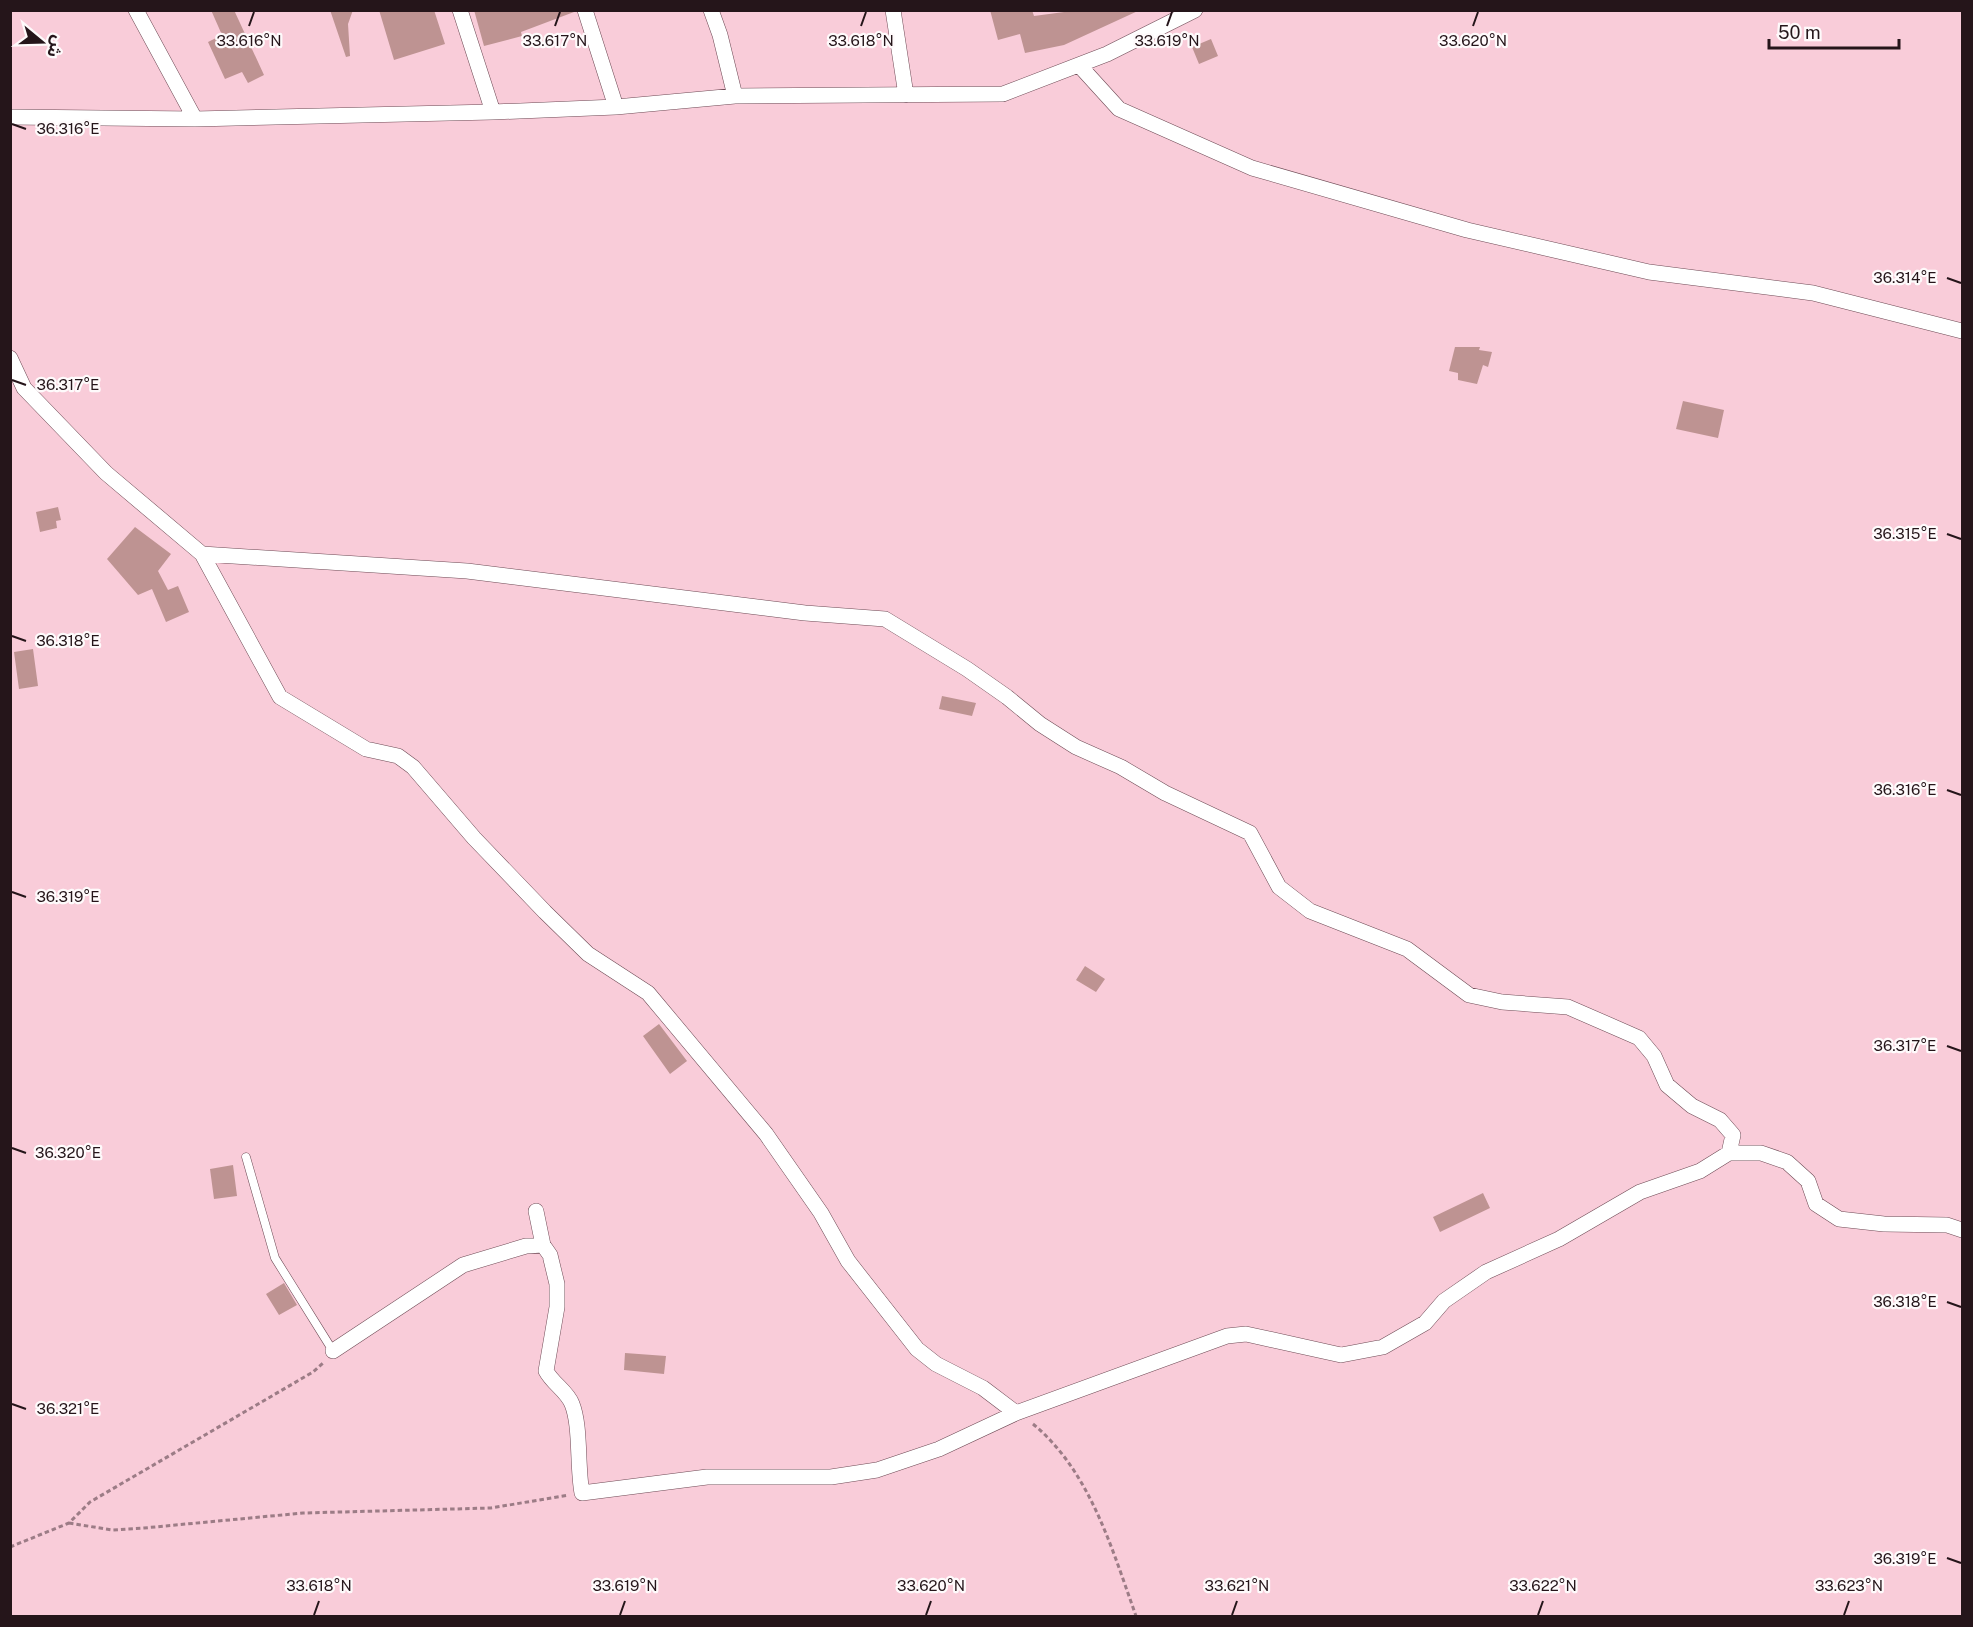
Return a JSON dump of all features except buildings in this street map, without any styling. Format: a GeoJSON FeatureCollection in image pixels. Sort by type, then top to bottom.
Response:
{"type":"FeatureCollection","features":[{"type":"Feature","properties":{"kind":"street"},"geometry":{"type":"LineString","coordinates":[[136,10],[195,119]]}},
{"type":"Feature","properties":{"kind":"street"},"geometry":{"type":"LineString","coordinates":[[460,10],[493,112]]}},
{"type":"Feature","properties":{"kind":"street"},"geometry":{"type":"LineString","coordinates":[[585,10],[616,107]]}},
{"type":"Feature","properties":{"kind":"street"},"geometry":{"type":"LineString","coordinates":[[711,10],[720,35],[735,96]]}},
{"type":"Feature","properties":{"kind":"street"},"geometry":{"type":"LineString","coordinates":[[893,10],[906,95]]}},
{"type":"Feature","properties":{"kind":"street"},"geometry":{"type":"LineString","coordinates":[[10,117],[195,119],[616,107],[735,96],[1003,94],[1107,54],[1195,10]]}},
{"type":"Feature","properties":{"kind":"street"},"geometry":{"type":"LineString","coordinates":[[1079,65],[1119,109],[1252,168],[1467,230],[1649,272],[1813,293],[1962,331]]}},
{"type":"Feature","properties":{"kind":"street"},"geometry":{"type":"LineString","coordinates":[[10,358],[24,388],[106,473],[202,554],[280,697],[366,748],[398,756],[413,767],[474,838],[588,954],[648,993],[766,1134],[821,1213],[849,1261],[917,1349],[936,1364],[983,1388],[1016,1413]]}},
{"type":"Feature","properties":{"kind":"street"},"geometry":{"type":"LineString","coordinates":[[202,554],[467,571],[805,613],[885,619],[967,669],[1008,697],[1040,724],[1076,747],[1121,767],[1165,794],[1250,833],[1279,887],[1310,911],[1407,949],[1469,995],[1502,1002],[1568,1008],[1639,1038],[1654,1056],[1666,1084],[1692,1106],[1720,1120],[1732,1135],[1729,1153]]}},
{"type":"Feature","properties":{"kind":"street"},"geometry":{"type":"LineString","coordinates":[[536,1211],[543,1245],[550,1255],[556,1284],[557,1307],[546,1371],[551,1380],[568,1396],[573,1407],[582,1493],[707,1477],[831,1478],[877,1470],[939,1449],[1016,1413],[1227,1336],[1246,1334],[1341,1355],[1383,1347],[1425,1323],[1444,1301],[1486,1272],[1559,1239],[1640,1192],[1700,1171],[1729,1153],[1761,1153],[1787,1162],[1808,1181],[1816,1204],[1839,1219],[1884,1224],[1947,1225],[1962,1230]]}},
{"type":"Feature","properties":{"kind":"street"},"geometry":{"type":"LineString","coordinates":[[333,1351],[464,1265],[526,1246],[543,1245]]}},
{"type":"Feature","properties":{"kind":"lane"},"geometry":{"type":"LineString","coordinates":[[246,1157],[275,1258],[333,1351]]}},
{"type":"Feature","properties":{"kind":"path"},"geometry":{"type":"LineString","coordinates":[[10,1547],[69,1523],[90,1502],[313,1372],[333,1351]]}},
{"type":"Feature","properties":{"kind":"path"},"geometry":{"type":"LineString","coordinates":[[1016,1413],[1035,1425],[1059,1450],[1093,1503],[1106,1531],[1136,1617]]}},
{"type":"Feature","properties":{"kind":"path"},"geometry":{"type":"LineString","coordinates":[[69,1523],[112,1530],[303,1513],[490,1508],[582,1493]]}}]}
